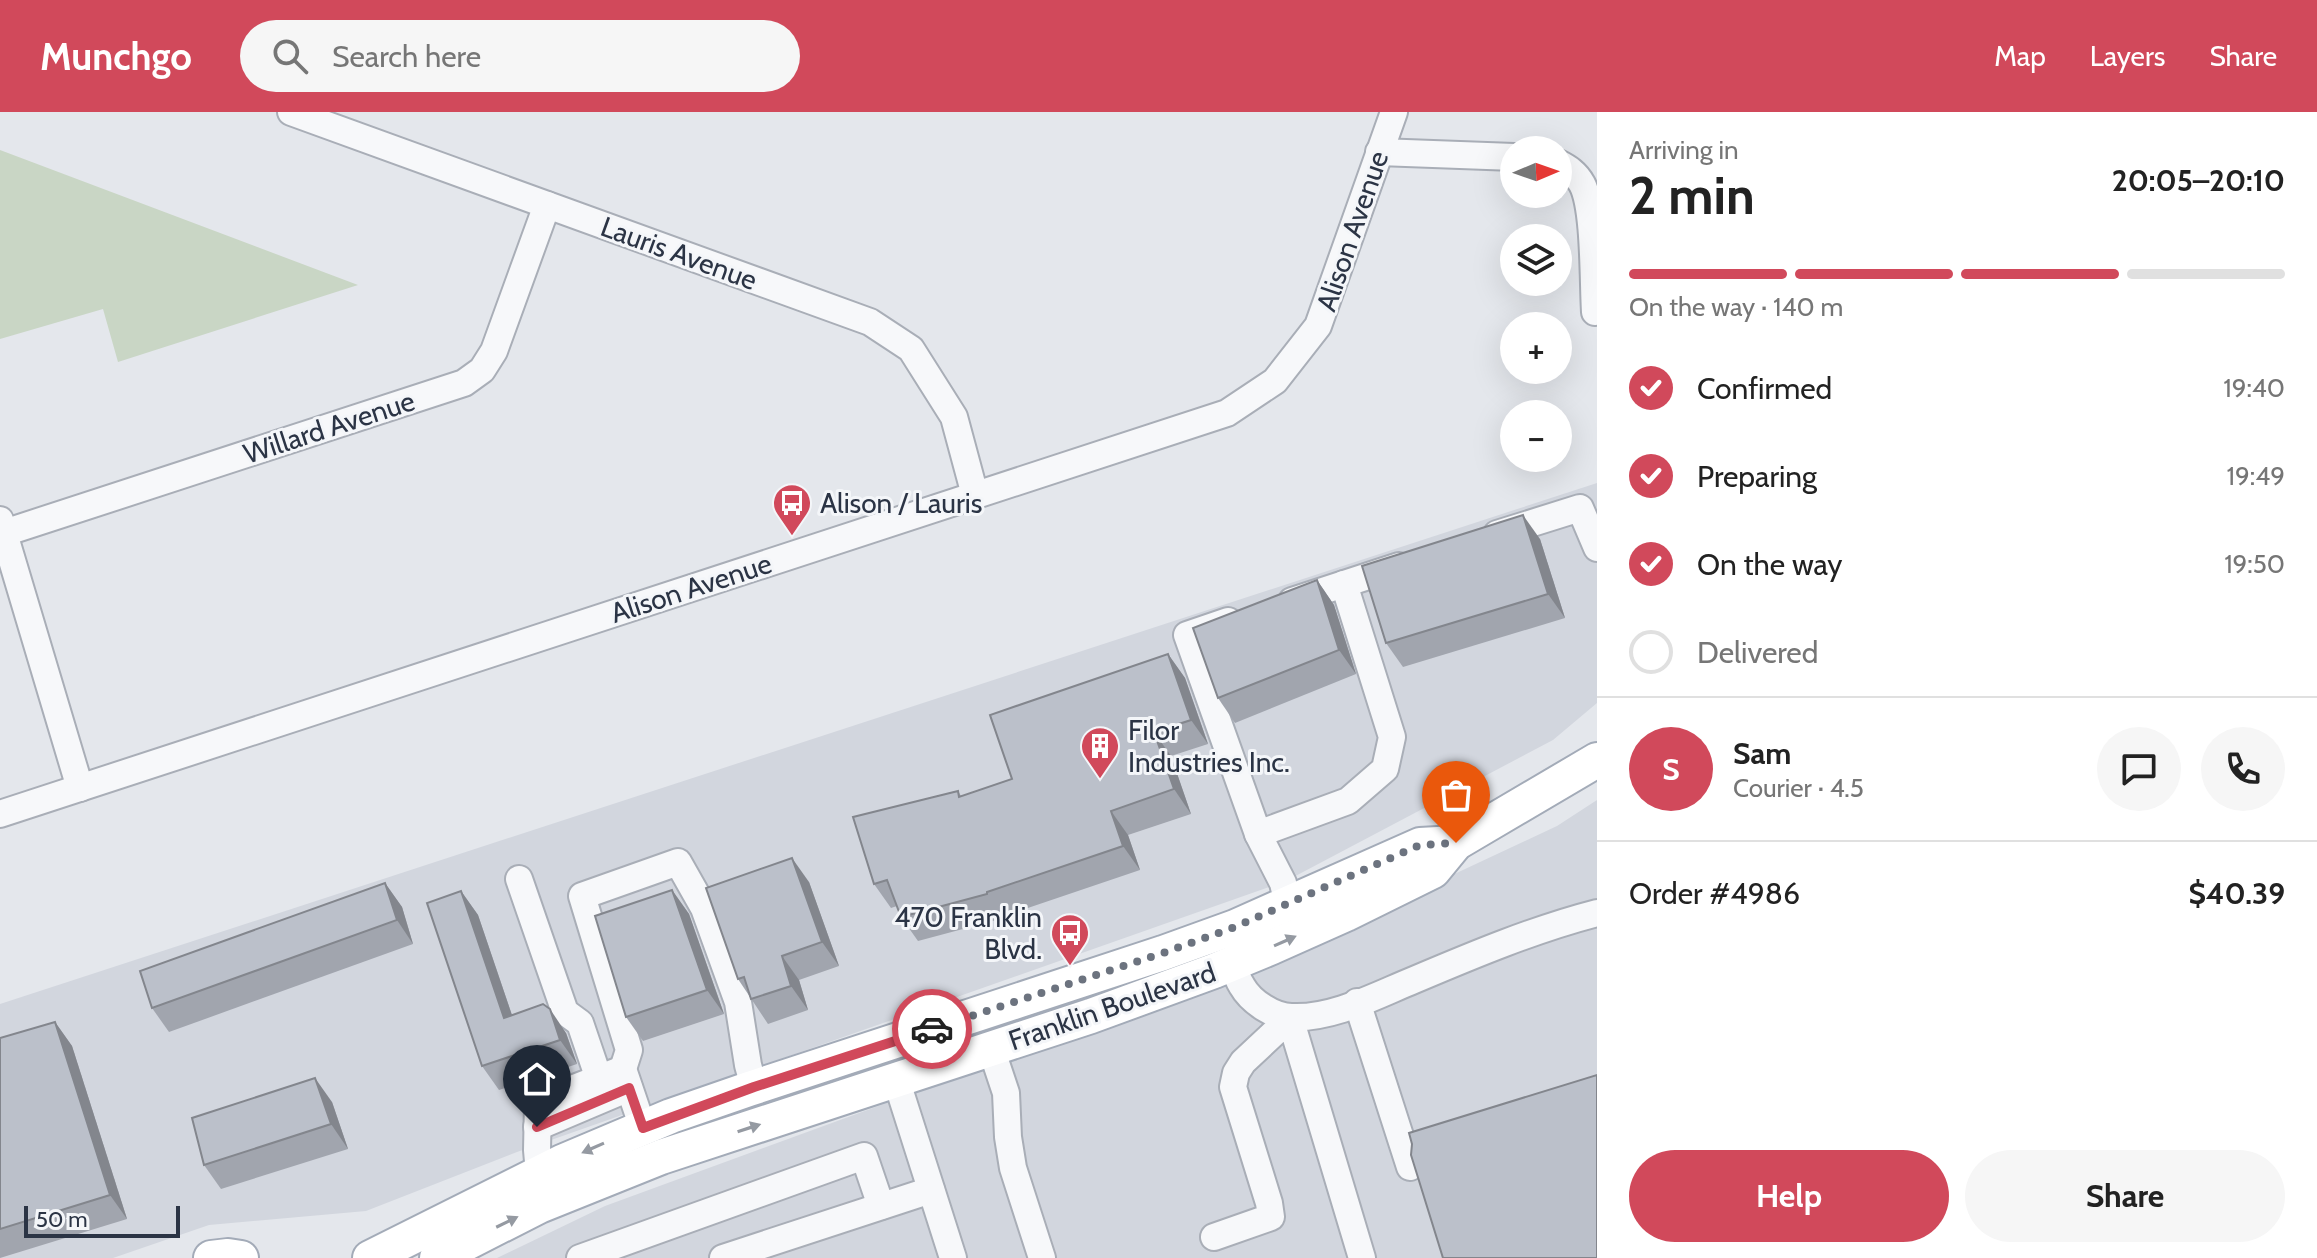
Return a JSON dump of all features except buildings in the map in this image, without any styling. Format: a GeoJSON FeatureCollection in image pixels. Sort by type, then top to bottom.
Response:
{"type":"FeatureCollection","features":[{"type":"Feature","properties":{"kind":"main road","name":"Franklin Boulevard"},"geometry":{"type":"LineString","coordinates":[[437,1258],[539,1206],[661,1157],[1091,1016],[1233,964],[1433,871],[1456,843],[1597,760]]}},
{"type":"Feature","properties":{"kind":"main road","name":"Franklin Boulevard"},"geometry":{"type":"LineString","coordinates":[[370,1258],[539,1173],[643,1128],[754,1087],[1235,927],[1420,845],[1456,843]]}},
{"type":"Feature","properties":{"kind":"main road"},"geometry":{"type":"LineString","coordinates":[[211,1258],[241,1258]]}},
{"type":"Feature","properties":{"kind":"street","name":"Lauris Avenue"},"geometry":{"type":"LineString","coordinates":[[291,112],[870,322],[911,349],[954,417],[975,495]]}},
{"type":"Feature","properties":{"kind":"street","name":"Alison Avenue"},"geometry":{"type":"LineString","coordinates":[[0,814],[1227,413],[1275,381],[1318,326],[1394,112]]}},
{"type":"Feature","properties":{"kind":"street"},"geometry":{"type":"LineString","coordinates":[[1379,152],[1500,156]]}},
{"type":"Feature","properties":{"kind":"street"},"geometry":{"type":"LineString","coordinates":[[1572,172],[1581,183],[1589,204],[1595,312]]}},
{"type":"Feature","properties":{"kind":"street","name":"Willard Avenue"},"geometry":{"type":"LineString","coordinates":[[2,527],[464,383],[482,370],[494,351],[547,205]]}},
{"type":"Feature","properties":{"kind":"street"},"geometry":{"type":"LineString","coordinates":[[1477,541],[1580,508],[1597,548]]}},
{"type":"Feature","properties":{"kind":"street"},"geometry":{"type":"LineString","coordinates":[[2,527],[80,788]]}},
{"type":"Feature","properties":{"kind":"street"},"geometry":{"type":"LineString","coordinates":[[1288,905],[1283,883],[1258,834],[1187,635],[1418,560]]}},
{"type":"Feature","properties":{"kind":"street"},"geometry":{"type":"LineString","coordinates":[[1258,834],[1348,801],[1385,769],[1392,737],[1344,584]]}},
{"type":"Feature","properties":{"kind":"street"},"geometry":{"type":"LineString","coordinates":[[539,1173],[538,1102],[617,1078],[629,1050],[582,896],[678,862],[704,908],[738,1002],[754,1087]]}},
{"type":"Feature","properties":{"kind":"street"},"geometry":{"type":"LineString","coordinates":[[519,879],[565,1012],[580,1023],[617,1078],[643,1128]]}},
{"type":"Feature","properties":{"kind":"street"},"geometry":{"type":"LineString","coordinates":[[1233,964],[1242,987],[1256,1002],[1290,1018],[1328,1012],[1597,913]]}},
{"type":"Feature","properties":{"kind":"street"},"geometry":{"type":"LineString","coordinates":[[1357,1002],[1410,1167]]}},
{"type":"Feature","properties":{"kind":"street"},"geometry":{"type":"LineString","coordinates":[[1214,1237],[1271,1217],[1233,1087],[1236,1073],[1243,1062],[1290,1018]]}},
{"type":"Feature","properties":{"kind":"street"},"geometry":{"type":"LineString","coordinates":[[1290,1018],[1362,1258]]}},
{"type":"Feature","properties":{"kind":"street"},"geometry":{"type":"LineString","coordinates":[[991,1048],[1006,1093],[1013,1168],[1042,1258]]}},
{"type":"Feature","properties":{"kind":"street"},"geometry":{"type":"LineString","coordinates":[[896,1079],[953,1258]]}},
{"type":"Feature","properties":{"kind":"street"},"geometry":{"type":"LineString","coordinates":[[580,1258],[864,1156],[881,1206]]}},
{"type":"Feature","properties":{"kind":"street"},"geometry":{"type":"LineString","coordinates":[[723,1258],[931,1190]]}},
{"type":"Feature","properties":{"kind":"shaded area"},"geometry":{"type":"Polygon","coordinates":[[[1597,483],[1597,703],[1553,740],[1286,881],[517,1152],[366,1211],[209,1225],[113,1258],[0,1258],[0,1004],[1597,483]]]}},
{"type":"Feature","properties":{"kind":"shaded area"},"geometry":{"type":"Polygon","coordinates":[[[1597,800],[1597,1258],[497,1258],[605,1206],[1245,972],[1557,826],[1597,800]]]}},
{"type":"Feature","properties":{"kind":"green space"},"geometry":{"type":"Polygon","coordinates":[[[0,150],[358,285],[118,362],[103,309],[0,339],[0,150]]]}},
{"type":"Feature","properties":{"kind":"way so far"},"geometry":{"type":"LineString","coordinates":[[932,1029],[1235,927],[1420,845],[1456,843]]}},
{"type":"Feature","properties":{"kind":"place","name":"Alison / Lauris"},"geometry":{"type":"Point","coordinates":[792,537]}},
{"type":"Feature","properties":{"kind":"place","name":"Filor Industries Inc."},"geometry":{"type":"Point","coordinates":[1100,780]}},
{"type":"Feature","properties":{"kind":"place","name":"470 Franklin Blvd."},"geometry":{"type":"Point","coordinates":[1070,967]}},
{"type":"Feature","properties":{"kind":"route"},"geometry":{"type":"LineString","coordinates":[[537,1127],[629,1088],[643,1128],[754,1087],[932,1029]]}}]}
